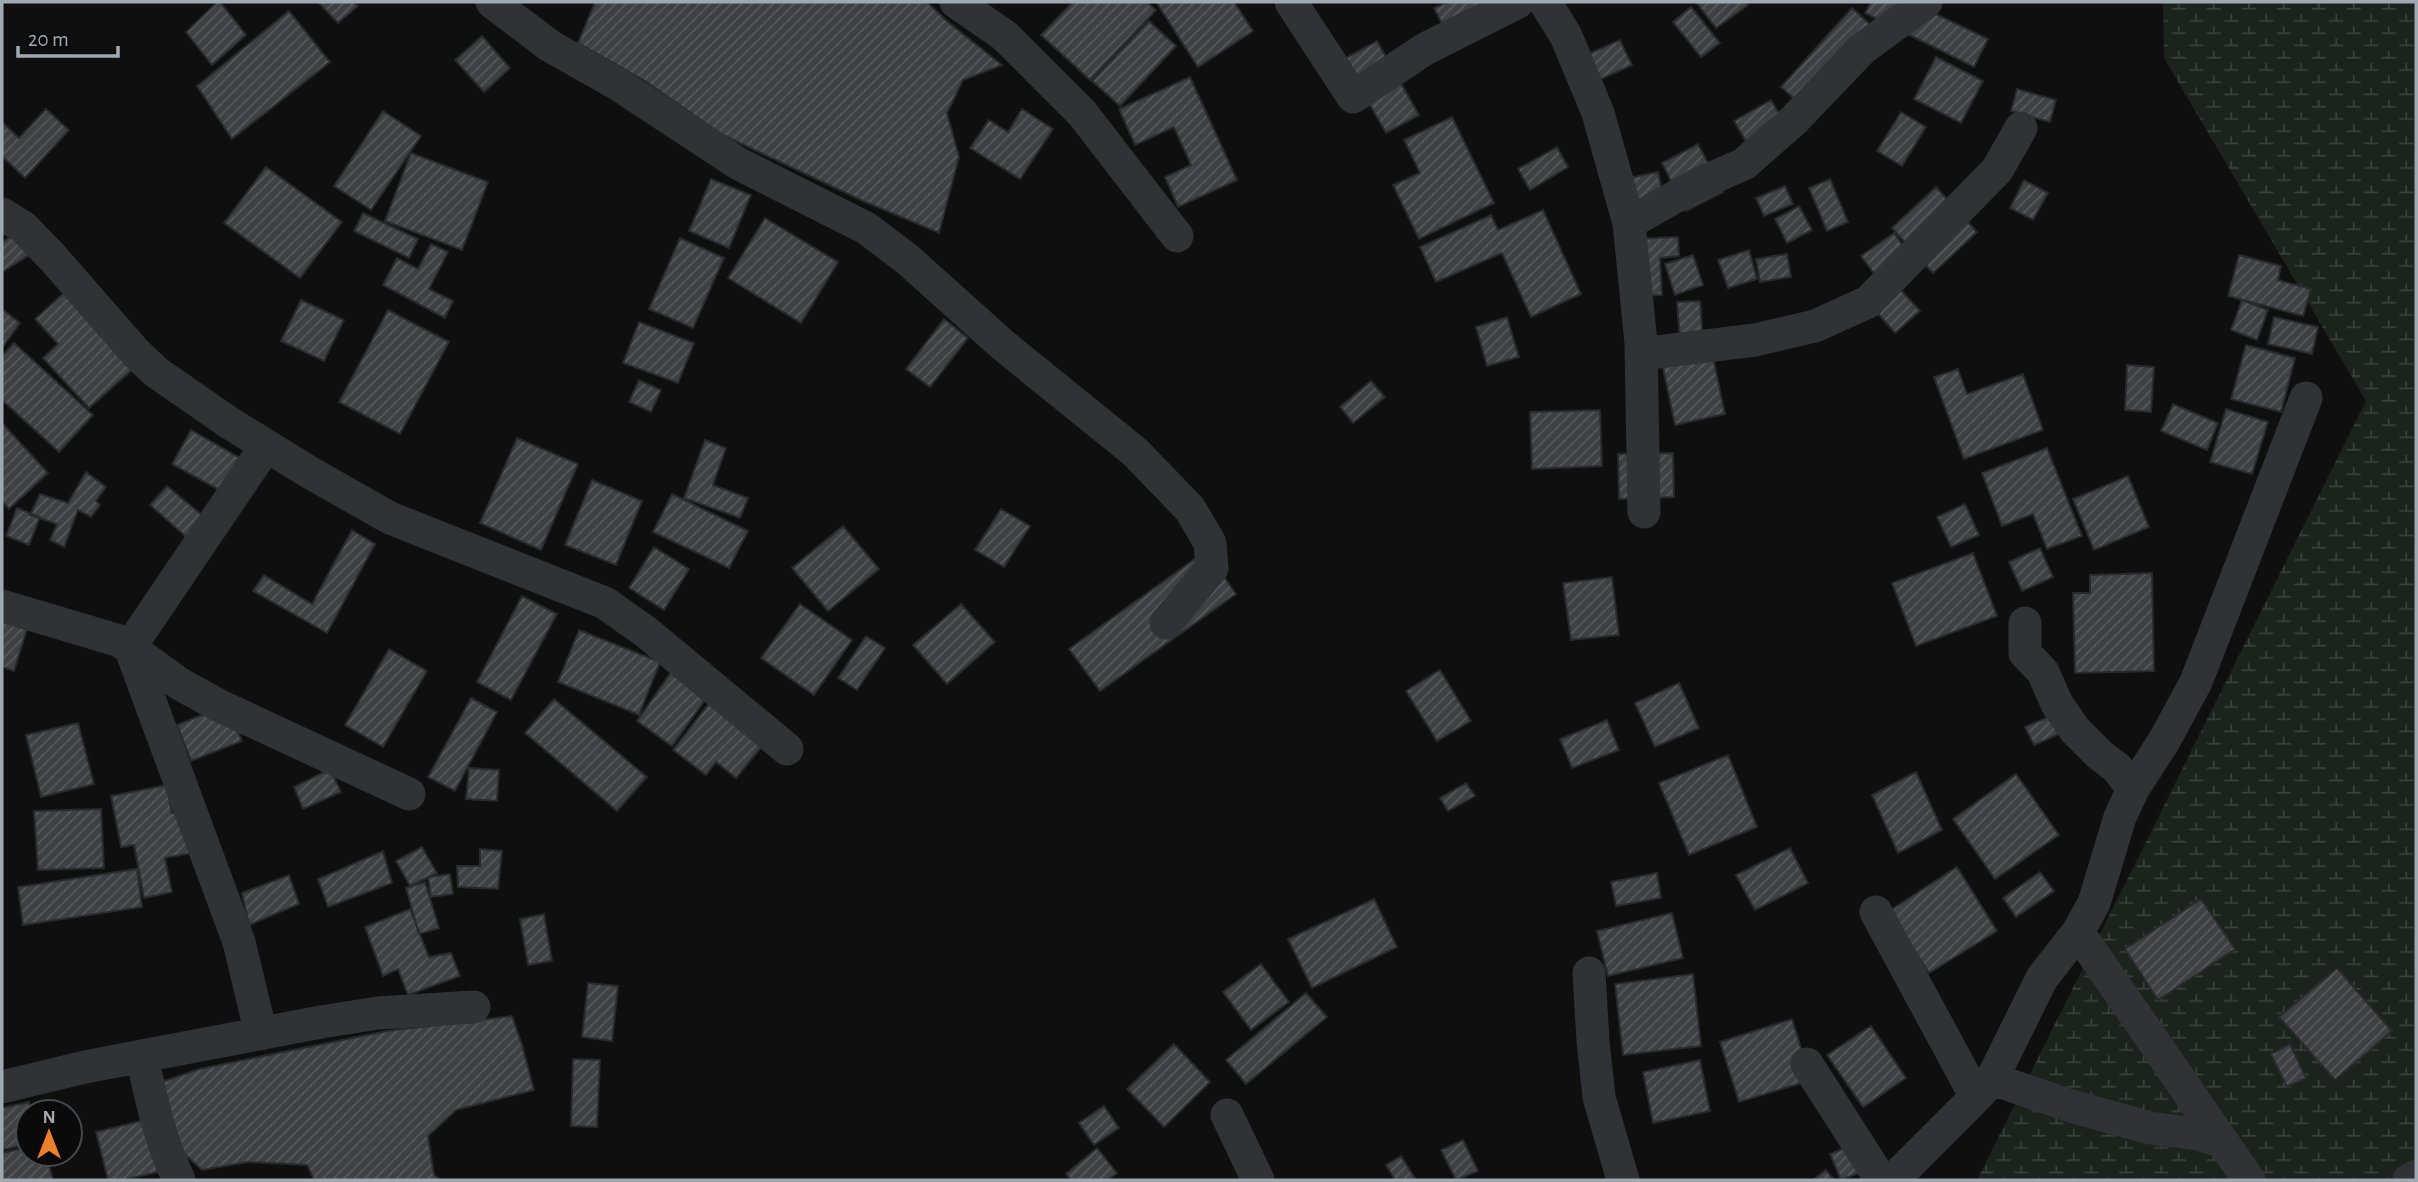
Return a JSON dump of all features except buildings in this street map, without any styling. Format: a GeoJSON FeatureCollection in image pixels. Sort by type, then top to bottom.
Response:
{"type":"FeatureCollection","features":[{"type":"Feature","properties":{"kind":"street"},"geometry":{"type":"LineString","coordinates":[[492,2],[550,46],[619,85],[739,164],[866,228],[907,259],[1004,346],[1135,452],[1190,509],[1210,542],[1212,568],[1166,623]]}},
{"type":"Feature","properties":{"kind":"street"},"geometry":{"type":"LineString","coordinates":[[956,2],[1005,36],[1082,114],[1177,236]]}},
{"type":"Feature","properties":{"kind":"street"},"geometry":{"type":"LineString","coordinates":[[1292,2],[1353,97],[1425,49],[1491,18],[1518,2]]}},
{"type":"Feature","properties":{"kind":"street"},"geometry":{"type":"LineString","coordinates":[[1545,2],[1566,36],[1598,113],[1629,223],[1636,272],[1641,354],[1644,512]]}},
{"type":"Feature","properties":{"kind":"street"},"geometry":{"type":"LineString","coordinates":[[1629,223],[1696,185],[1744,164],[1794,120],[1862,50],[1926,2]]}},
{"type":"Feature","properties":{"kind":"street"},"geometry":{"type":"LineString","coordinates":[[1641,354],[1755,340],[1815,326],[1868,302],[1997,170],[2021,128]]}},
{"type":"Feature","properties":{"kind":"street"},"geometry":{"type":"LineString","coordinates":[[2,214],[23,227],[38,242],[156,372],[266,446],[390,518],[605,603],[646,632],[787,749]]}},
{"type":"Feature","properties":{"kind":"street"},"geometry":{"type":"LineString","coordinates":[[1893,1180],[1984,1088],[2042,978],[2078,932],[2094,903],[2120,817],[2133,789],[2164,741],[2196,682],[2306,398]]}},
{"type":"Feature","properties":{"kind":"street"},"geometry":{"type":"LineString","coordinates":[[130,647],[266,446]]}},
{"type":"Feature","properties":{"kind":"street"},"geometry":{"type":"LineString","coordinates":[[2,606],[120,641],[180,684],[220,706],[409,794]]}},
{"type":"Feature","properties":{"kind":"street"},"geometry":{"type":"LineString","coordinates":[[2025,623],[2025,653],[2043,672],[2057,704],[2075,730],[2117,768],[2133,789]]}},
{"type":"Feature","properties":{"kind":"street"},"geometry":{"type":"LineString","coordinates":[[130,647],[239,942],[261,1034]]}},
{"type":"Feature","properties":{"kind":"street"},"geometry":{"type":"LineString","coordinates":[[1876,912],[1984,1088],[2071,1106],[2150,1128],[2198,1134],[2221,1141]]}},
{"type":"Feature","properties":{"kind":"street"},"geometry":{"type":"LineString","coordinates":[[2078,932],[2249,1180]]}},
{"type":"Feature","properties":{"kind":"street"},"geometry":{"type":"LineString","coordinates":[[1589,973],[1599,1097],[1623,1180]]}},
{"type":"Feature","properties":{"kind":"street"},"geometry":{"type":"LineString","coordinates":[[2,1087],[85,1067],[350,1017],[474,1007]]}},
{"type":"Feature","properties":{"kind":"street"},"geometry":{"type":"LineString","coordinates":[[142,1056],[162,1140],[179,1180]]}},
{"type":"Feature","properties":{"kind":"street"},"geometry":{"type":"LineString","coordinates":[[1807,1064],[1881,1180]]}},
{"type":"Feature","properties":{"kind":"street"},"geometry":{"type":"LineString","coordinates":[[1227,1115],[1258,1180]]}},
{"type":"Feature","properties":{"kind":"street"},"geometry":{"type":"LineString","coordinates":[[2409,1180],[2416,1176]]}},
{"type":"Feature","properties":{"kind":"green space"},"geometry":{"type":"Polygon","coordinates":[[[2163,2],[2416,2],[2416,1170],[2394,1180],[1977,1180],[2366,401],[2164,58],[2163,2]]]}}]}
